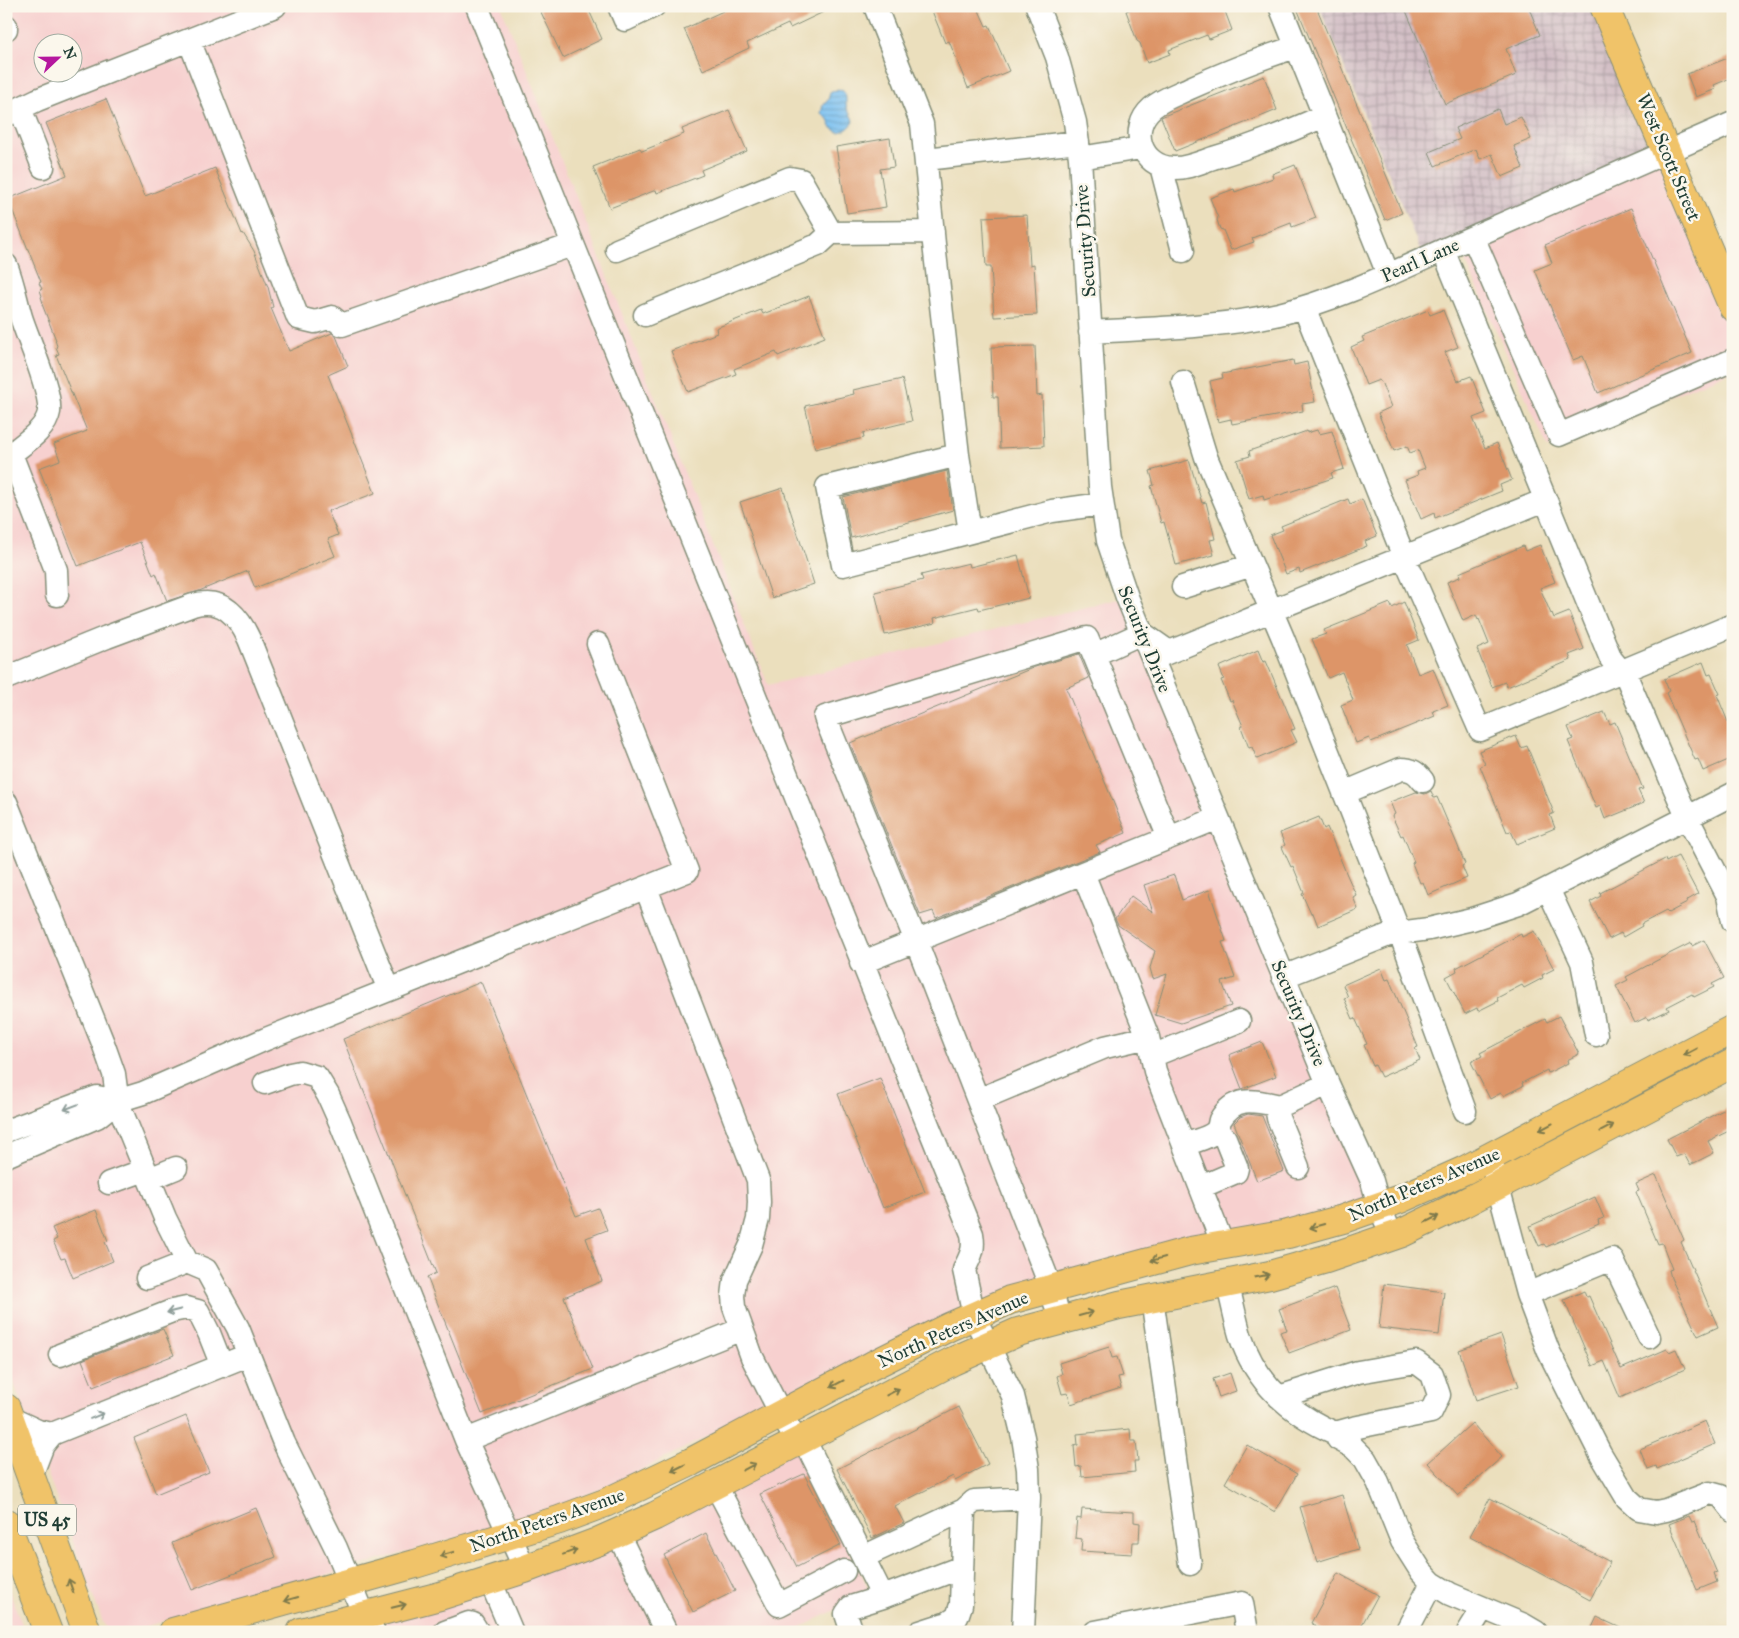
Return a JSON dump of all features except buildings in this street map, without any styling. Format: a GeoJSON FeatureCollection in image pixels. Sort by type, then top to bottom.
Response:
{"type":"FeatureCollection","features":[{"type":"Feature","properties":{"kind":"main road","name":"West Scott Street"},"geometry":{"type":"LineString","coordinates":[[1604,6],[1733,307]]}},
{"type":"Feature","properties":{"kind":"main road","name":"North Peters Avenue"},"geometry":{"type":"LineString","coordinates":[[173,1632],[350,1582],[605,1503],[691,1462],[873,1365],[1010,1300],[1190,1251],[1288,1234],[1343,1219],[1379,1206],[1457,1174],[1733,1029]]}},
{"type":"Feature","properties":{"kind":"main road","name":"North Peters Avenue"},"geometry":{"type":"LineString","coordinates":[[301,1632],[358,1625],[525,1569],[597,1542],[655,1516],[953,1360],[1018,1332],[1152,1298],[1279,1272],[1326,1259],[1402,1233],[1497,1186],[1733,1063]]}},
{"type":"Feature","properties":{"kind":"main road","name":"US 45"},"geometry":{"type":"LineString","coordinates":[[8,1413],[87,1632]]}},
{"type":"Feature","properties":{"kind":"main road","name":"US 45"},"geometry":{"type":"LineString","coordinates":[[6,1523],[48,1632]]}},
{"type":"Feature","properties":{"kind":"street"},"geometry":{"type":"LineString","coordinates":[[43,167],[13,112],[37,100],[275,6]]}},
{"type":"Feature","properties":{"kind":"street"},"geometry":{"type":"LineString","coordinates":[[477,6],[861,963],[972,1234],[971,1256],[964,1270],[974,1316],[1013,1396],[1026,1461],[1029,1498],[1023,1632]]}},
{"type":"Feature","properties":{"kind":"street"},"geometry":{"type":"LineString","coordinates":[[620,6],[625,20],[654,6]]}},
{"type":"Feature","properties":{"kind":"street"},"geometry":{"type":"LineString","coordinates":[[875,6],[922,124],[958,455],[970,532]]}},
{"type":"Feature","properties":{"kind":"street","name":"Security Drive"},"geometry":{"type":"LineString","coordinates":[[1037,6],[1064,78],[1075,122],[1079,150],[1098,465],[1108,541],[1142,633],[1161,655],[1218,818],[1328,1084],[1372,1181],[1379,1206],[1392,1236]]}},
{"type":"Feature","properties":{"kind":"street"},"geometry":{"type":"LineString","coordinates":[[1280,6],[1388,274]]}},
{"type":"Feature","properties":{"kind":"street"},"geometry":{"type":"LineString","coordinates":[[189,40],[298,318],[315,322],[332,317],[342,325],[572,245]]}},
{"type":"Feature","properties":{"kind":"street"},"geometry":{"type":"LineString","coordinates":[[1296,47],[1212,78],[1157,104],[1146,115],[1141,125],[1139,136],[1142,148],[1147,157],[1161,166],[1177,168],[1266,140],[1324,116]]}},
{"type":"Feature","properties":{"kind":"street","name":"Pearl Lane"},"geometry":{"type":"LineString","coordinates":[[1090,332],[1224,323],[1257,318],[1304,307],[1334,297],[1388,274],[1733,123]]}},
{"type":"Feature","properties":{"kind":"street"},"geometry":{"type":"LineString","coordinates":[[926,159],[1142,148]]}},
{"type":"Feature","properties":{"kind":"street"},"geometry":{"type":"LineString","coordinates":[[1161,166],[1184,251]]}},
{"type":"Feature","properties":{"kind":"street"},"geometry":{"type":"LineString","coordinates":[[617,250],[790,178],[801,180],[831,233]]}},
{"type":"Feature","properties":{"kind":"street"},"geometry":{"type":"LineString","coordinates":[[645,316],[818,245],[831,233],[933,232]]}},
{"type":"Feature","properties":{"kind":"street"},"geometry":{"type":"LineString","coordinates":[[1473,237],[1559,435],[1733,360]]}},
{"type":"Feature","properties":{"kind":"street"},"geometry":{"type":"LineString","coordinates":[[1443,250],[1610,660],[1627,678],[1687,816],[1728,896],[1733,920]]}},
{"type":"Feature","properties":{"kind":"street"},"geometry":{"type":"LineString","coordinates":[[6,265],[23,323],[45,384],[49,405],[49,412],[44,425],[11,454],[56,570],[57,595]]}},
{"type":"Feature","properties":{"kind":"street"},"geometry":{"type":"LineString","coordinates":[[1304,307],[1404,557],[1480,730],[1733,625]]}},
{"type":"Feature","properties":{"kind":"street"},"geometry":{"type":"LineString","coordinates":[[1183,382],[1206,457],[1272,611],[1400,933],[1465,1111]]}},
{"type":"Feature","properties":{"kind":"street"},"geometry":{"type":"LineString","coordinates":[[958,455],[827,487],[843,566],[1052,511],[1102,504]]}},
{"type":"Feature","properties":{"kind":"street"},"geometry":{"type":"LineString","coordinates":[[1161,655],[1545,500]]}},
{"type":"Feature","properties":{"kind":"street"},"geometry":{"type":"LineString","coordinates":[[1183,587],[1252,565]]}},
{"type":"Feature","properties":{"kind":"street"},"geometry":{"type":"LineString","coordinates":[[6,678],[193,605],[212,603],[232,612],[242,625],[252,647],[389,990]]}},
{"type":"Feature","properties":{"kind":"street"},"geometry":{"type":"LineString","coordinates":[[1094,655],[1142,633]]}},
{"type":"Feature","properties":{"kind":"street"},"geometry":{"type":"LineString","coordinates":[[1060,1321],[1051,1288],[916,941],[826,717],[1087,638],[1169,838]]}},
{"type":"Feature","properties":{"kind":"street"},"geometry":{"type":"LineString","coordinates":[[6,1131],[41,1122],[97,1097],[117,1101],[183,1076],[389,990],[687,871],[598,644]]}},
{"type":"Feature","properties":{"kind":"street"},"geometry":{"type":"LineString","coordinates":[[1344,793],[1401,769],[1410,769],[1417,773],[1423,781]]}},
{"type":"Feature","properties":{"kind":"street"},"geometry":{"type":"LineString","coordinates":[[1283,977],[1391,934],[1450,924],[1487,915],[1518,904],[1733,794]]}},
{"type":"Feature","properties":{"kind":"street"},"geometry":{"type":"LineString","coordinates":[[6,802],[109,1058],[114,1074],[117,1101],[165,1218],[187,1262],[206,1270],[238,1328],[284,1443],[336,1548],[350,1582],[358,1625]]}},
{"type":"Feature","properties":{"kind":"street"},"geometry":{"type":"LineString","coordinates":[[861,963],[1218,818]]}},
{"type":"Feature","properties":{"kind":"street"},"geometry":{"type":"LineString","coordinates":[[1083,873],[1150,1046],[1155,1071],[1223,1245]]}},
{"type":"Feature","properties":{"kind":"street"},"geometry":{"type":"LineString","coordinates":[[646,888],[758,1180],[759,1202],[754,1235],[737,1275],[733,1291],[734,1307],[752,1357],[781,1414],[797,1442],[810,1451],[883,1596]]}},
{"type":"Feature","properties":{"kind":"street"},"geometry":{"type":"LineString","coordinates":[[1548,889],[1582,962],[1596,1036]]}},
{"type":"Feature","properties":{"kind":"street"},"geometry":{"type":"LineString","coordinates":[[978,1100],[1105,1047],[1150,1046],[1240,1021]]}},
{"type":"Feature","properties":{"kind":"street"},"geometry":{"type":"LineString","coordinates":[[265,1083],[300,1072],[317,1078],[328,1095],[466,1440],[525,1569]]}},
{"type":"Feature","properties":{"kind":"street"},"geometry":{"type":"LineString","coordinates":[[1184,1145],[1216,1131],[1220,1120],[1231,1107],[1239,1102],[1254,1100],[1280,1106],[1328,1084]]}},
{"type":"Feature","properties":{"kind":"street"},"geometry":{"type":"LineString","coordinates":[[1280,1106],[1277,1112],[1278,1118],[1298,1167]]}},
{"type":"Feature","properties":{"kind":"street"},"geometry":{"type":"LineString","coordinates":[[6,1156],[41,1122]]}},
{"type":"Feature","properties":{"kind":"street"},"geometry":{"type":"LineString","coordinates":[[1201,1187],[1236,1172],[1237,1168],[1225,1138],[1216,1131]]}},
{"type":"Feature","properties":{"kind":"street"},"geometry":{"type":"LineString","coordinates":[[1490,1157],[1526,1294],[1548,1350],[1600,1453],[1631,1503],[1645,1511],[1661,1511],[1710,1493],[1721,1496],[1733,1511]]}},
{"type":"Feature","properties":{"kind":"street"},"geometry":{"type":"LineString","coordinates":[[109,1183],[176,1168]]}},
{"type":"Feature","properties":{"kind":"street"},"geometry":{"type":"LineString","coordinates":[[1526,1294],[1612,1259],[1649,1337]]}},
{"type":"Feature","properties":{"kind":"street"},"geometry":{"type":"LineString","coordinates":[[146,1278],[187,1262]]}},
{"type":"Feature","properties":{"kind":"street"},"geometry":{"type":"LineString","coordinates":[[1227,1283],[1238,1328],[1247,1354],[1261,1378],[1279,1398],[1301,1416],[1335,1433],[1338,1438],[1365,1459],[1378,1482],[1402,1540],[1432,1583],[1450,1594],[1524,1625],[1536,1632]]}},
{"type":"Feature","properties":{"kind":"street"},"geometry":{"type":"LineString","coordinates":[[198,1311],[212,1301],[219,1293]]}},
{"type":"Feature","properties":{"kind":"street"},"geometry":{"type":"LineString","coordinates":[[1152,1298],[1190,1564]]}},
{"type":"Feature","properties":{"kind":"street"},"geometry":{"type":"LineString","coordinates":[[60,1355],[172,1311],[187,1308],[198,1311],[222,1366]]}},
{"type":"Feature","properties":{"kind":"street"},"geometry":{"type":"LineString","coordinates":[[466,1440],[742,1330]]}},
{"type":"Feature","properties":{"kind":"street"},"geometry":{"type":"LineString","coordinates":[[31,1476],[44,1445],[52,1434],[248,1355]]}},
{"type":"Feature","properties":{"kind":"street"},"geometry":{"type":"LineString","coordinates":[[1279,1398],[1358,1372],[1416,1362],[1432,1374],[1439,1395],[1431,1412],[1335,1433]]}},
{"type":"Feature","properties":{"kind":"street"},"geometry":{"type":"LineString","coordinates":[[8,1413],[38,1431],[52,1434]]}},
{"type":"Feature","properties":{"kind":"street"},"geometry":{"type":"LineString","coordinates":[[715,1484],[779,1605],[844,1571]]}},
{"type":"Feature","properties":{"kind":"street"},"geometry":{"type":"LineString","coordinates":[[863,1558],[964,1510],[974,1501],[1029,1498]]}},
{"type":"Feature","properties":{"kind":"street"},"geometry":{"type":"LineString","coordinates":[[920,1632],[948,1623],[957,1617],[962,1605],[964,1510]]}},
{"type":"Feature","properties":{"kind":"street"},"geometry":{"type":"LineString","coordinates":[[617,1532],[666,1632]]}},
{"type":"Feature","properties":{"kind":"street"},"geometry":{"type":"LineString","coordinates":[[852,1632],[846,1614],[851,1607],[962,1567]]}},
{"type":"Feature","properties":{"kind":"street"},"geometry":{"type":"LineString","coordinates":[[490,1580],[512,1632]]}},
{"type":"Feature","properties":{"kind":"street"},"geometry":{"type":"LineString","coordinates":[[1406,1632],[1432,1583]]}},
{"type":"Feature","properties":{"kind":"street"},"geometry":{"type":"LineString","coordinates":[[1095,1632],[1242,1602],[1247,1632]]}},
{"type":"Feature","properties":{"kind":"street"},"geometry":{"type":"LineString","coordinates":[[1468,1632],[1484,1608]]}},
{"type":"Feature","properties":{"kind":"street"},"geometry":{"type":"LineString","coordinates":[[446,1632],[473,1627]]}},
{"type":"Feature","properties":{"kind":"shaded area"},"geometry":{"type":"Polygon","coordinates":[[[6,6],[501,6],[768,685],[1127,597],[1379,1206],[1190,1251],[813,1383],[619,1481],[564,1504],[512,1522],[126,1632],[110,1632],[102,1620],[6,1362],[6,6]]]}},
{"type":"Feature","properties":{"kind":"shaded area"},"geometry":{"type":"Polygon","coordinates":[[[1319,6],[1596,6],[1667,152],[1424,259],[1319,6]]]}},
{"type":"Feature","properties":{"kind":"shaded area"},"geometry":{"type":"Polygon","coordinates":[[[1667,152],[1733,307],[1733,370],[1548,448],[1458,244],[1667,152]]]}},
{"type":"Feature","properties":{"kind":"shaded area"},"geometry":{"type":"Polygon","coordinates":[[[797,1442],[870,1592],[792,1632],[301,1632],[440,1596],[797,1442]]]}},
{"type":"Feature","properties":{"kind":"shaded area"},"geometry":{"type":"Polygon","coordinates":[[[6,1583],[11,1596],[25,1632],[6,1632],[6,1583]]]}},
{"type":"Feature","properties":{"kind":"water"},"geometry":{"type":"Polygon","coordinates":[[[838,89],[844,92],[846,106],[853,121],[847,129],[838,132],[831,127],[828,119],[821,113],[830,93],[838,89]]]}}]}
